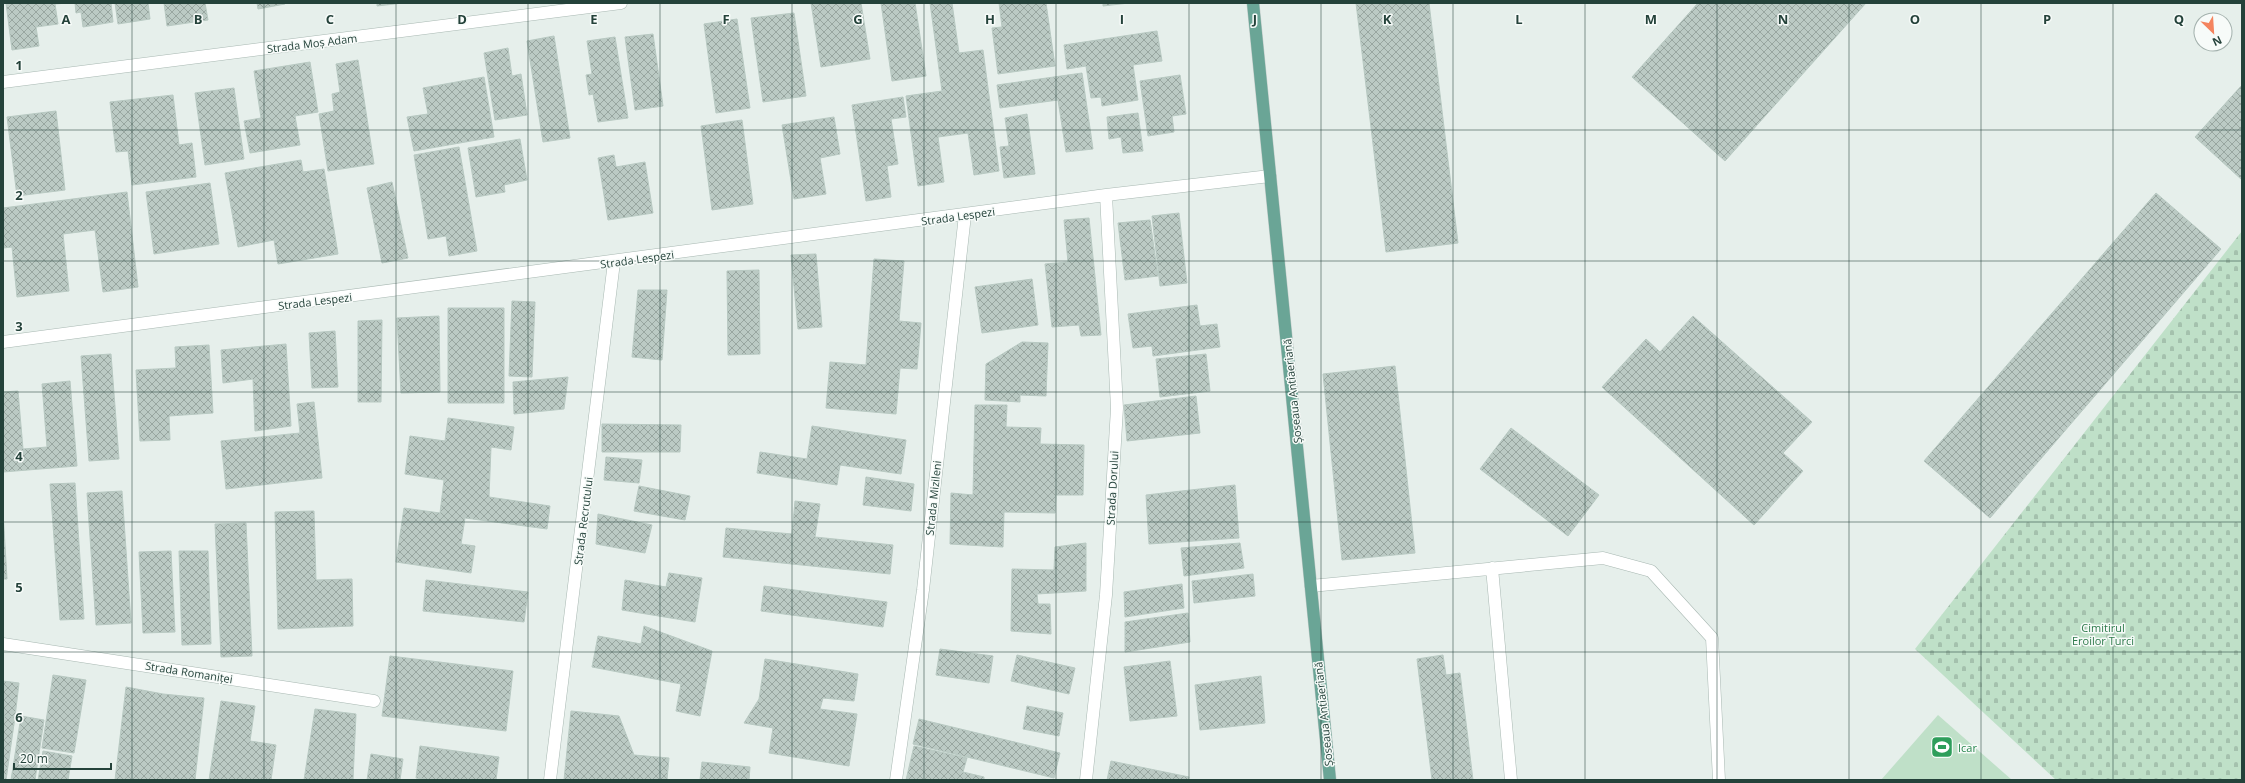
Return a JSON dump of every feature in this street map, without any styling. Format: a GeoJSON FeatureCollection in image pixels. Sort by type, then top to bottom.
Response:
{"type":"FeatureCollection","features":[{"type":"Feature","properties":{"kind":"main road","name":"Șoseaua Antiaeriană"},"geometry":{"type":"LineString","coordinates":[[1253,3],[1330,780]]}},
{"type":"Feature","properties":{"kind":"street","name":"Strada Moș Adam"},"geometry":{"type":"LineString","coordinates":[[3,82],[621,3]]}},
{"type":"Feature","properties":{"kind":"street","name":"Strada Lespezi"},"geometry":{"type":"LineString","coordinates":[[3,342],[614,262],[1106,195],[1270,176]]}},
{"type":"Feature","properties":{"kind":"street","name":"Strada Dorului"},"geometry":{"type":"LineString","coordinates":[[1086,780],[1106,595],[1117,408],[1106,195]]}},
{"type":"Feature","properties":{"kind":"street","name":"Strada Mizileni"},"geometry":{"type":"LineString","coordinates":[[896,780],[923,590],[965,215]]}},
{"type":"Feature","properties":{"kind":"street","name":"Strada Recrutului"},"geometry":{"type":"LineString","coordinates":[[550,780],[614,262]]}},
{"type":"Feature","properties":{"kind":"street"},"geometry":{"type":"LineString","coordinates":[[1311,586],[1603,558],[1651,571],[1712,638],[1719,780]]}},
{"type":"Feature","properties":{"kind":"street"},"geometry":{"type":"LineString","coordinates":[[1492,568],[1511,780]]}},
{"type":"Feature","properties":{"kind":"street","name":"Strada Romaniței"},"geometry":{"type":"LineString","coordinates":[[3,644],[374,701]]}},
{"type":"Feature","properties":{"kind":"green space","name":"Cimitirul Eroilor Turci"},"geometry":{"type":"Polygon","coordinates":[[[2242,231],[2242,780],[2056,780],[1915,649],[2242,231]]]}},
{"type":"Feature","properties":{"kind":"green space","name":"Icar"},"geometry":{"type":"Polygon","coordinates":[[[1938,715],[2012,780],[1881,780],[1938,715]]]}},
{"type":"Feature","properties":{"kind":"building"},"geometry":{"type":"Polygon","coordinates":[[[6,3],[68,3],[55,4],[58,24],[36,27],[39,46],[12,50],[6,3]]]}},
{"type":"Feature","properties":{"kind":"building"},"geometry":{"type":"Polygon","coordinates":[[[75,3],[111,3],[113,22],[83,27],[81,12],[76,13],[75,3]]]}},
{"type":"Feature","properties":{"kind":"building"},"geometry":{"type":"Polygon","coordinates":[[[115,3],[148,3],[150,19],[118,24],[115,3]]]}},
{"type":"Feature","properties":{"kind":"building"},"geometry":{"type":"Polygon","coordinates":[[[164,3],[205,3],[208,20],[167,26],[164,3]]]}},
{"type":"Feature","properties":{"kind":"building"},"geometry":{"type":"Polygon","coordinates":[[[257,3],[284,3],[285,4],[258,9],[257,3]]]}},
{"type":"Feature","properties":{"kind":"building"},"geometry":{"type":"Polygon","coordinates":[[[377,3],[403,3],[377,6],[377,3]]]}},
{"type":"Feature","properties":{"kind":"building"},"geometry":{"type":"Polygon","coordinates":[[[811,3],[861,3],[870,59],[821,67],[811,3]]]}},
{"type":"Feature","properties":{"kind":"building"},"geometry":{"type":"Polygon","coordinates":[[[881,3],[915,3],[926,76],[892,81],[881,3]]]}},
{"type":"Feature","properties":{"kind":"building"},"geometry":{"type":"Polygon","coordinates":[[[930,3],[952,3],[959,53],[983,50],[999,171],[974,175],[968,133],[938,137],[944,182],[918,186],[906,96],[942,91],[930,3]]]}},
{"type":"Feature","properties":{"kind":"building"},"geometry":{"type":"Polygon","coordinates":[[[999,3],[1046,3],[1055,66],[998,74],[992,28],[1002,27],[999,3]]]}},
{"type":"Feature","properties":{"kind":"building"},"geometry":{"type":"Polygon","coordinates":[[[1103,3],[1129,3],[1103,6],[1103,3]]]}},
{"type":"Feature","properties":{"kind":"building"},"geometry":{"type":"Polygon","coordinates":[[[1356,3],[1429,3],[1458,243],[1386,252],[1356,3]]]}},
{"type":"Feature","properties":{"kind":"building"},"geometry":{"type":"Polygon","coordinates":[[[1698,3],[1866,3],[1725,161],[1632,77],[1698,3]]]}},
{"type":"Feature","properties":{"kind":"building"},"geometry":{"type":"Polygon","coordinates":[[[794,13],[806,96],[763,102],[751,18],[794,13]]]}},
{"type":"Feature","properties":{"kind":"building"},"geometry":{"type":"Polygon","coordinates":[[[737,19],[750,108],[716,113],[704,24],[737,19]]]}},
{"type":"Feature","properties":{"kind":"building"},"geometry":{"type":"Polygon","coordinates":[[[1157,31],[1162,61],[1133,65],[1138,100],[1102,106],[1101,97],[1091,98],[1086,66],[1067,69],[1064,45],[1157,31]]]}},
{"type":"Feature","properties":{"kind":"building"},"geometry":{"type":"Polygon","coordinates":[[[653,34],[663,106],[635,110],[625,37],[653,34]]]}},
{"type":"Feature","properties":{"kind":"building"},"geometry":{"type":"Polygon","coordinates":[[[554,36],[570,138],[543,142],[527,41],[554,36]]]}},
{"type":"Feature","properties":{"kind":"building"},"geometry":{"type":"Polygon","coordinates":[[[615,37],[628,118],[598,122],[593,94],[589,95],[586,75],[592,74],[587,41],[615,37]]]}},
{"type":"Feature","properties":{"kind":"building"},"geometry":{"type":"Polygon","coordinates":[[[508,48],[512,76],[521,74],[527,115],[495,120],[484,53],[508,48]]]}},
{"type":"Feature","properties":{"kind":"building"},"geometry":{"type":"Polygon","coordinates":[[[358,60],[374,164],[328,171],[319,114],[334,111],[332,94],[340,92],[336,64],[358,60]]]}},
{"type":"Feature","properties":{"kind":"building"},"geometry":{"type":"Polygon","coordinates":[[[310,62],[318,112],[295,116],[300,145],[250,153],[244,121],[261,118],[254,71],[310,62]]]}},
{"type":"Feature","properties":{"kind":"building"},"geometry":{"type":"Polygon","coordinates":[[[1082,73],[1093,149],[1066,152],[1058,100],[1000,108],[997,85],[1082,73]]]}},
{"type":"Feature","properties":{"kind":"building"},"geometry":{"type":"Polygon","coordinates":[[[1180,75],[1186,114],[1172,116],[1174,132],[1148,136],[1140,81],[1180,75]]]}},
{"type":"Feature","properties":{"kind":"building"},"geometry":{"type":"Polygon","coordinates":[[[484,77],[494,137],[414,151],[407,117],[428,114],[423,88],[484,77]]]}},
{"type":"Feature","properties":{"kind":"building"},"geometry":{"type":"Polygon","coordinates":[[[2242,85],[2242,180],[2195,137],[2242,85]]]}},
{"type":"Feature","properties":{"kind":"building"},"geometry":{"type":"Polygon","coordinates":[[[234,88],[244,159],[205,165],[195,93],[234,88]]]}},
{"type":"Feature","properties":{"kind":"building"},"geometry":{"type":"Polygon","coordinates":[[[173,95],[179,145],[192,143],[196,177],[132,185],[128,151],[116,152],[110,102],[173,95]]]}},
{"type":"Feature","properties":{"kind":"building"},"geometry":{"type":"Polygon","coordinates":[[[903,97],[906,117],[891,119],[898,164],[887,166],[891,197],[866,201],[852,105],[903,97]]]}},
{"type":"Feature","properties":{"kind":"building"},"geometry":{"type":"Polygon","coordinates":[[[56,111],[65,190],[17,196],[7,117],[56,111]]]}},
{"type":"Feature","properties":{"kind":"building"},"geometry":{"type":"Polygon","coordinates":[[[1138,113],[1143,151],[1123,153],[1121,137],[1109,139],[1107,117],[1138,113]]]}},
{"type":"Feature","properties":{"kind":"building"},"geometry":{"type":"Polygon","coordinates":[[[1027,114],[1035,174],[1004,178],[1000,147],[1009,146],[1005,118],[1027,114]]]}},
{"type":"Feature","properties":{"kind":"building"},"geometry":{"type":"Polygon","coordinates":[[[834,117],[840,154],[820,158],[826,194],[794,199],[782,125],[834,117]]]}},
{"type":"Feature","properties":{"kind":"building"},"geometry":{"type":"Polygon","coordinates":[[[742,120],[753,204],[712,210],[701,126],[742,120]]]}},
{"type":"Feature","properties":{"kind":"building"},"geometry":{"type":"Polygon","coordinates":[[[520,139],[527,180],[504,185],[505,192],[476,197],[468,148],[520,139]]]}},
{"type":"Feature","properties":{"kind":"building"},"geometry":{"type":"Polygon","coordinates":[[[459,147],[477,251],[449,256],[446,236],[428,239],[414,155],[459,147]]]}},
{"type":"Feature","properties":{"kind":"building"},"geometry":{"type":"Polygon","coordinates":[[[614,155],[616,167],[645,162],[653,213],[608,220],[598,158],[614,155]]]}},
{"type":"Feature","properties":{"kind":"building"},"geometry":{"type":"Polygon","coordinates":[[[301,160],[303,172],[324,169],[338,254],[278,264],[274,240],[238,247],[225,173],[301,160]]]}},
{"type":"Feature","properties":{"kind":"building"},"geometry":{"type":"Polygon","coordinates":[[[392,182],[408,258],[382,263],[367,188],[392,182]]]}},
{"type":"Feature","properties":{"kind":"building"},"geometry":{"type":"Polygon","coordinates":[[[210,183],[219,244],[154,254],[146,192],[210,183]]]}},
{"type":"Feature","properties":{"kind":"building"},"geometry":{"type":"Polygon","coordinates":[[[127,192],[138,287],[103,292],[95,230],[63,234],[69,291],[17,297],[12,247],[3,248],[3,208],[127,192]]]}},
{"type":"Feature","properties":{"kind":"building"},"geometry":{"type":"Polygon","coordinates":[[[2156,193],[2221,249],[1990,518],[1924,461],[2156,193]]]}},
{"type":"Feature","properties":{"kind":"building"},"geometry":{"type":"Polygon","coordinates":[[[1179,213],[1187,283],[1160,286],[1152,216],[1179,213]]]}},
{"type":"Feature","properties":{"kind":"building"},"geometry":{"type":"Polygon","coordinates":[[[1089,218],[1101,335],[1081,336],[1079,325],[1052,327],[1045,264],[1068,262],[1064,220],[1089,218]]]}},
{"type":"Feature","properties":{"kind":"building"},"geometry":{"type":"Polygon","coordinates":[[[1150,220],[1158,276],[1125,280],[1118,223],[1150,220]]]}},
{"type":"Feature","properties":{"kind":"building"},"geometry":{"type":"Polygon","coordinates":[[[816,254],[822,327],[798,329],[791,255],[816,254]]]}},
{"type":"Feature","properties":{"kind":"building"},"geometry":{"type":"Polygon","coordinates":[[[874,259],[904,261],[899,321],[921,323],[917,369],[900,368],[896,414],[826,408],[830,362],[866,365],[874,259]]]}},
{"type":"Feature","properties":{"kind":"building"},"geometry":{"type":"Polygon","coordinates":[[[759,270],[760,354],[728,355],[727,271],[759,270]]]}},
{"type":"Feature","properties":{"kind":"building"},"geometry":{"type":"Polygon","coordinates":[[[1032,279],[1038,325],[982,333],[975,287],[1032,279]]]}},
{"type":"Feature","properties":{"kind":"building"},"geometry":{"type":"Polygon","coordinates":[[[638,290],[667,290],[662,360],[632,357],[638,290]]]}},
{"type":"Feature","properties":{"kind":"building"},"geometry":{"type":"Polygon","coordinates":[[[512,301],[535,302],[532,377],[509,376],[512,301]]]}},
{"type":"Feature","properties":{"kind":"building"},"geometry":{"type":"Polygon","coordinates":[[[1197,305],[1200,326],[1217,324],[1220,347],[1153,356],[1152,346],[1133,348],[1128,314],[1197,305]]]}},
{"type":"Feature","properties":{"kind":"building"},"geometry":{"type":"Polygon","coordinates":[[[448,308],[504,308],[504,403],[448,403],[448,308]]]}},
{"type":"Feature","properties":{"kind":"building"},"geometry":{"type":"Polygon","coordinates":[[[439,316],[440,392],[401,393],[397,318],[439,316]]]}},
{"type":"Feature","properties":{"kind":"building"},"geometry":{"type":"Polygon","coordinates":[[[1693,316],[1812,422],[1783,453],[1803,471],[1754,525],[1602,387],[1646,339],[1660,352],[1693,316]]]}},
{"type":"Feature","properties":{"kind":"building"},"geometry":{"type":"Polygon","coordinates":[[[382,320],[381,402],[358,402],[358,321],[382,320]]]}},
{"type":"Feature","properties":{"kind":"building"},"geometry":{"type":"Polygon","coordinates":[[[335,331],[338,387],[312,388],[309,333],[335,331]]]}},
{"type":"Feature","properties":{"kind":"building"},"geometry":{"type":"Polygon","coordinates":[[[1022,342],[1048,343],[1046,396],[1020,395],[1020,402],[985,400],[986,364],[1022,342]]]}},
{"type":"Feature","properties":{"kind":"building"},"geometry":{"type":"Polygon","coordinates":[[[286,344],[291,426],[255,431],[253,379],[223,383],[221,350],[286,344]]]}},
{"type":"Feature","properties":{"kind":"building"},"geometry":{"type":"Polygon","coordinates":[[[209,345],[213,413],[169,416],[170,440],[140,441],[136,370],[176,368],[175,347],[209,345]]]}},
{"type":"Feature","properties":{"kind":"building"},"geometry":{"type":"Polygon","coordinates":[[[111,354],[119,459],[89,461],[81,356],[111,354]]]}},
{"type":"Feature","properties":{"kind":"building"},"geometry":{"type":"Polygon","coordinates":[[[1206,354],[1210,391],[1160,397],[1156,359],[1206,354]]]}},
{"type":"Feature","properties":{"kind":"building"},"geometry":{"type":"Polygon","coordinates":[[[1395,366],[1415,553],[1342,560],[1323,374],[1395,366]]]}},
{"type":"Feature","properties":{"kind":"building"},"geometry":{"type":"Polygon","coordinates":[[[568,377],[564,409],[514,414],[513,382],[568,377]]]}},
{"type":"Feature","properties":{"kind":"building"},"geometry":{"type":"Polygon","coordinates":[[[70,381],[77,466],[3,472],[3,392],[18,391],[23,449],[47,447],[42,384],[70,381]]]}},
{"type":"Feature","properties":{"kind":"building"},"geometry":{"type":"Polygon","coordinates":[[[1196,396],[1200,433],[1127,441],[1124,405],[1196,396]]]}},
{"type":"Feature","properties":{"kind":"building"},"geometry":{"type":"Polygon","coordinates":[[[314,402],[322,478],[226,489],[221,441],[300,433],[297,404],[314,402]]]}},
{"type":"Feature","properties":{"kind":"building"},"geometry":{"type":"Polygon","coordinates":[[[975,405],[1007,405],[1006,427],[1041,428],[1040,444],[1084,445],[1083,495],[1056,495],[1055,513],[1004,512],[1003,547],[950,544],[951,493],[973,495],[975,405]]]}},
{"type":"Feature","properties":{"kind":"building"},"geometry":{"type":"Polygon","coordinates":[[[448,418],[514,427],[511,450],[491,447],[489,497],[550,506],[547,529],[465,518],[461,544],[475,546],[471,573],[396,562],[404,508],[440,513],[444,480],[405,474],[410,436],[445,441],[448,418]]]}},
{"type":"Feature","properties":{"kind":"building"},"geometry":{"type":"Polygon","coordinates":[[[602,424],[681,425],[680,452],[602,452],[602,424]]]}},
{"type":"Feature","properties":{"kind":"building"},"geometry":{"type":"Polygon","coordinates":[[[812,426],[906,440],[901,474],[840,465],[837,485],[757,473],[760,452],[807,459],[812,426]]]}},
{"type":"Feature","properties":{"kind":"building"},"geometry":{"type":"Polygon","coordinates":[[[1511,428],[1599,495],[1568,536],[1480,469],[1511,428]]]}},
{"type":"Feature","properties":{"kind":"building"},"geometry":{"type":"Polygon","coordinates":[[[606,457],[642,460],[639,483],[604,480],[606,457]]]}},
{"type":"Feature","properties":{"kind":"building"},"geometry":{"type":"Polygon","coordinates":[[[866,477],[914,484],[911,511],[863,505],[866,477]]]}},
{"type":"Feature","properties":{"kind":"building"},"geometry":{"type":"Polygon","coordinates":[[[75,483],[84,619],[60,620],[50,484],[75,483]]]}},
{"type":"Feature","properties":{"kind":"building"},"geometry":{"type":"Polygon","coordinates":[[[1235,485],[1239,538],[1149,544],[1146,495],[1235,485]]]}},
{"type":"Feature","properties":{"kind":"building"},"geometry":{"type":"Polygon","coordinates":[[[639,486],[690,496],[685,520],[634,511],[639,486]]]}},
{"type":"Feature","properties":{"kind":"building"},"geometry":{"type":"Polygon","coordinates":[[[122,491],[131,623],[96,625],[87,493],[122,491]]]}},
{"type":"Feature","properties":{"kind":"building"},"geometry":{"type":"Polygon","coordinates":[[[795,501],[820,504],[815,537],[893,545],[890,574],[723,557],[726,528],[792,534],[795,501]]]}},
{"type":"Feature","properties":{"kind":"building"},"geometry":{"type":"Polygon","coordinates":[[[314,511],[316,580],[352,579],[353,626],[278,629],[275,512],[314,511]]]}},
{"type":"Feature","properties":{"kind":"building"},"geometry":{"type":"Polygon","coordinates":[[[3,512],[7,579],[3,579],[3,512]]]}},
{"type":"Feature","properties":{"kind":"building"},"geometry":{"type":"Polygon","coordinates":[[[598,514],[652,525],[645,553],[596,544],[598,514]]]}},
{"type":"Feature","properties":{"kind":"building"},"geometry":{"type":"Polygon","coordinates":[[[246,523],[252,656],[221,657],[215,524],[246,523]]]}},
{"type":"Feature","properties":{"kind":"building"},"geometry":{"type":"Polygon","coordinates":[[[1086,543],[1086,591],[1037,594],[1038,604],[1050,604],[1051,634],[1011,631],[1012,569],[1054,570],[1055,547],[1086,543]]]}},
{"type":"Feature","properties":{"kind":"building"},"geometry":{"type":"Polygon","coordinates":[[[1240,543],[1244,568],[1184,576],[1181,548],[1240,543]]]}},
{"type":"Feature","properties":{"kind":"building"},"geometry":{"type":"Polygon","coordinates":[[[171,551],[175,632],[143,633],[139,552],[171,551]]]}},
{"type":"Feature","properties":{"kind":"building"},"geometry":{"type":"Polygon","coordinates":[[[179,551],[208,551],[211,644],[182,645],[179,551]]]}},
{"type":"Feature","properties":{"kind":"building"},"geometry":{"type":"Polygon","coordinates":[[[669,573],[702,578],[695,622],[622,610],[625,580],[666,587],[669,573]]]}},
{"type":"Feature","properties":{"kind":"building"},"geometry":{"type":"Polygon","coordinates":[[[1253,574],[1255,596],[1194,603],[1192,581],[1253,574]]]}},
{"type":"Feature","properties":{"kind":"building"},"geometry":{"type":"Polygon","coordinates":[[[426,580],[528,592],[524,622],[423,611],[426,580]]]}},
{"type":"Feature","properties":{"kind":"building"},"geometry":{"type":"Polygon","coordinates":[[[1182,584],[1184,608],[1125,617],[1124,592],[1182,584]]]}},
{"type":"Feature","properties":{"kind":"building"},"geometry":{"type":"Polygon","coordinates":[[[764,586],[887,602],[883,627],[761,611],[764,586]]]}},
{"type":"Feature","properties":{"kind":"building"},"geometry":{"type":"Polygon","coordinates":[[[1188,613],[1190,642],[1125,652],[1125,622],[1188,613]]]}},
{"type":"Feature","properties":{"kind":"building"},"geometry":{"type":"Polygon","coordinates":[[[644,626],[712,651],[700,716],[676,711],[681,684],[592,667],[598,636],[641,644],[644,626]]]}},
{"type":"Feature","properties":{"kind":"building"},"geometry":{"type":"Polygon","coordinates":[[[940,649],[993,656],[989,683],[936,675],[940,649]]]}},
{"type":"Feature","properties":{"kind":"building"},"geometry":{"type":"Polygon","coordinates":[[[1017,655],[1075,668],[1069,694],[1011,681],[1017,655]]]}},
{"type":"Feature","properties":{"kind":"building"},"geometry":{"type":"Polygon","coordinates":[[[1443,655],[1446,675],[1460,673],[1473,780],[1432,780],[1417,659],[1443,655]]]}},
{"type":"Feature","properties":{"kind":"building"},"geometry":{"type":"Polygon","coordinates":[[[390,656],[513,671],[506,731],[382,716],[390,656]]]}},
{"type":"Feature","properties":{"kind":"building"},"geometry":{"type":"Polygon","coordinates":[[[765,659],[858,674],[854,701],[823,698],[820,709],[857,714],[849,766],[769,753],[773,728],[744,723],[759,699],[765,659]]]}},
{"type":"Feature","properties":{"kind":"building"},"geometry":{"type":"Polygon","coordinates":[[[1170,661],[1177,716],[1130,721],[1124,667],[1170,661]]]}},
{"type":"Feature","properties":{"kind":"building"},"geometry":{"type":"Polygon","coordinates":[[[53,675],[86,680],[74,753],[42,748],[53,675]]]}},
{"type":"Feature","properties":{"kind":"building"},"geometry":{"type":"Polygon","coordinates":[[[1261,676],[1265,723],[1200,730],[1195,685],[1261,676]]]}},
{"type":"Feature","properties":{"kind":"building"},"geometry":{"type":"Polygon","coordinates":[[[3,681],[19,683],[15,717],[3,716],[3,681]]]}},
{"type":"Feature","properties":{"kind":"building"},"geometry":{"type":"Polygon","coordinates":[[[126,687],[163,694],[204,698],[195,780],[115,780],[126,687]]]}},
{"type":"Feature","properties":{"kind":"building"},"geometry":{"type":"Polygon","coordinates":[[[221,701],[255,706],[250,741],[276,745],[271,780],[209,780],[221,701]]]}},
{"type":"Feature","properties":{"kind":"building"},"geometry":{"type":"Polygon","coordinates":[[[1027,706],[1063,713],[1059,736],[1023,729],[1027,706]]]}},
{"type":"Feature","properties":{"kind":"building"},"geometry":{"type":"Polygon","coordinates":[[[315,709],[356,714],[353,780],[304,780],[315,709]]]}},
{"type":"Feature","properties":{"kind":"building"},"geometry":{"type":"Polygon","coordinates":[[[571,711],[619,716],[634,755],[669,758],[667,780],[564,780],[571,711]]]}},
{"type":"Feature","properties":{"kind":"building"},"geometry":{"type":"Polygon","coordinates":[[[3,716],[15,717],[6,780],[3,780],[3,716]]]}},
{"type":"Feature","properties":{"kind":"building"},"geometry":{"type":"Polygon","coordinates":[[[21,716],[44,720],[35,780],[11,780],[21,716]]]}},
{"type":"Feature","properties":{"kind":"building"},"geometry":{"type":"Polygon","coordinates":[[[919,719],[1060,753],[1054,778],[913,744],[919,719]]]}},
{"type":"Feature","properties":{"kind":"building"},"geometry":{"type":"Polygon","coordinates":[[[420,746],[499,757],[496,780],[431,780],[416,778],[420,746]]]}},
{"type":"Feature","properties":{"kind":"building"},"geometry":{"type":"Polygon","coordinates":[[[914,746],[967,758],[963,772],[984,777],[984,780],[906,780],[914,746]]]}},
{"type":"Feature","properties":{"kind":"building"},"geometry":{"type":"Polygon","coordinates":[[[43,751],[72,756],[68,780],[38,780],[43,751]]]}},
{"type":"Feature","properties":{"kind":"building"},"geometry":{"type":"Polygon","coordinates":[[[371,754],[403,759],[400,780],[367,780],[371,754]]]}},
{"type":"Feature","properties":{"kind":"building"},"geometry":{"type":"Polygon","coordinates":[[[1111,761],[1189,777],[1188,780],[1107,780],[1111,761]]]}},
{"type":"Feature","properties":{"kind":"building"},"geometry":{"type":"Polygon","coordinates":[[[702,762],[750,767],[749,780],[700,780],[702,762]]]}},
{"type":"Feature","properties":{"kind":"place","name":"Icar"},"geometry":{"type":"Point","coordinates":[1942,747]}}]}
